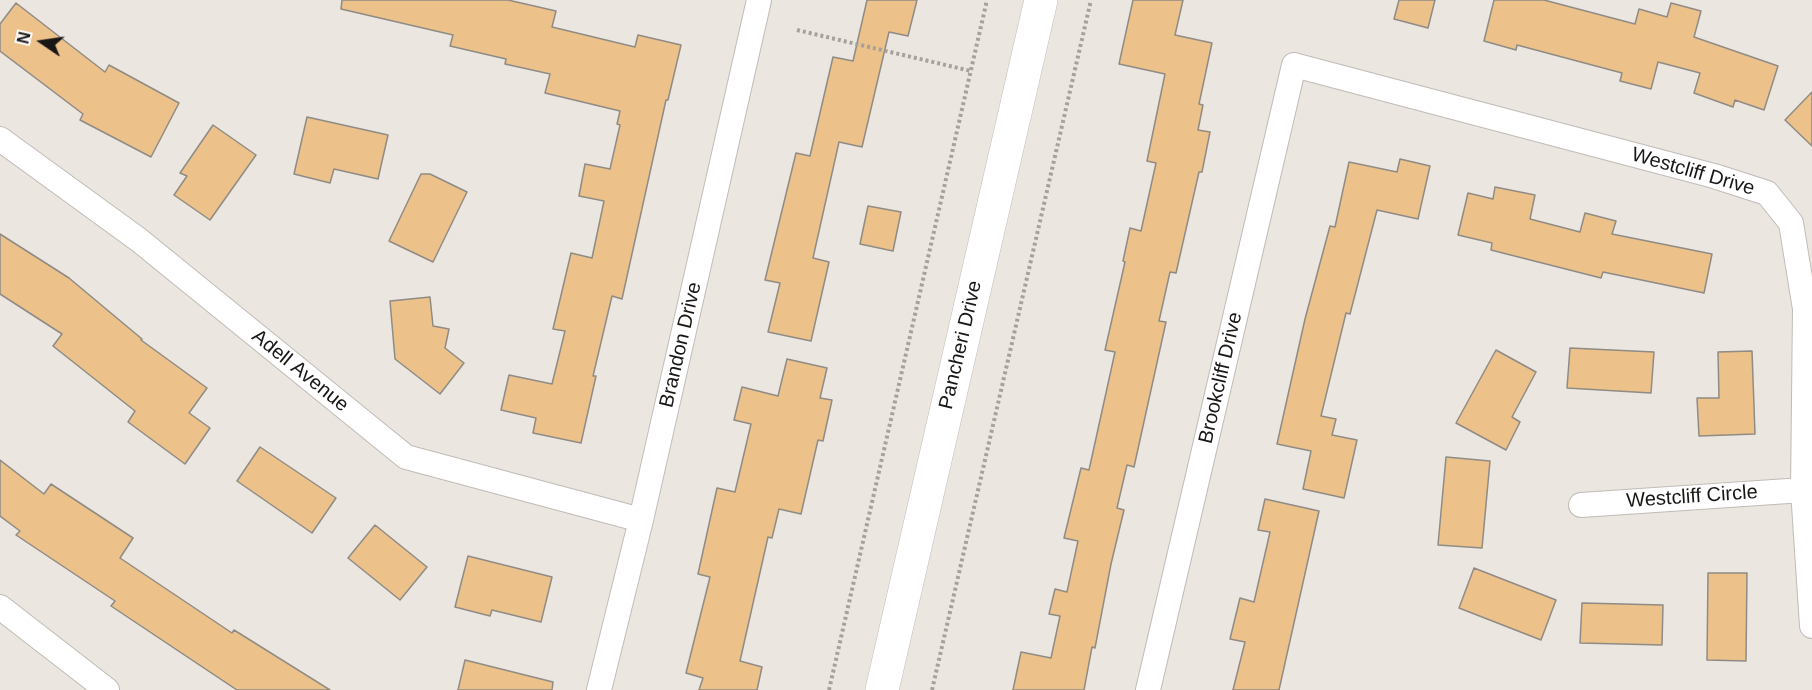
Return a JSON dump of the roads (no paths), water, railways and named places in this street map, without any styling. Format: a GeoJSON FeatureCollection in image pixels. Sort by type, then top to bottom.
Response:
{"type":"FeatureCollection","features":[{"type":"Feature","properties":{"kind":"street","name":"Brandon Drive"},"geometry":{"type":"LineString","coordinates":[[599,690],[641,520],[759,0]]}},
{"type":"Feature","properties":{"kind":"street","name":"Pancheri Drive"},"geometry":{"type":"LineString","coordinates":[[882,690],[1041,0]]}},
{"type":"Feature","properties":{"kind":"street","name":"Westcliff Drive"},"geometry":{"type":"LineString","coordinates":[[1294,65],[1714,176],[1767,193],[1791,224],[1805,309],[1803,490],[1812,626]]}},
{"type":"Feature","properties":{"kind":"street","name":"Brookcliff Drive"},"geometry":{"type":"LineString","coordinates":[[1148,690],[1294,65]]}},
{"type":"Feature","properties":{"kind":"street","name":"Adell Avenue"},"geometry":{"type":"LineString","coordinates":[[0,139],[139,240],[406,457],[641,520]]}},
{"type":"Feature","properties":{"kind":"street","name":"Westcliff Circle"},"geometry":{"type":"LineString","coordinates":[[1581,505],[1803,490]]}},
{"type":"Feature","properties":{"kind":"street"},"geometry":{"type":"LineString","coordinates":[[0,607],[107,690]]}}]}
